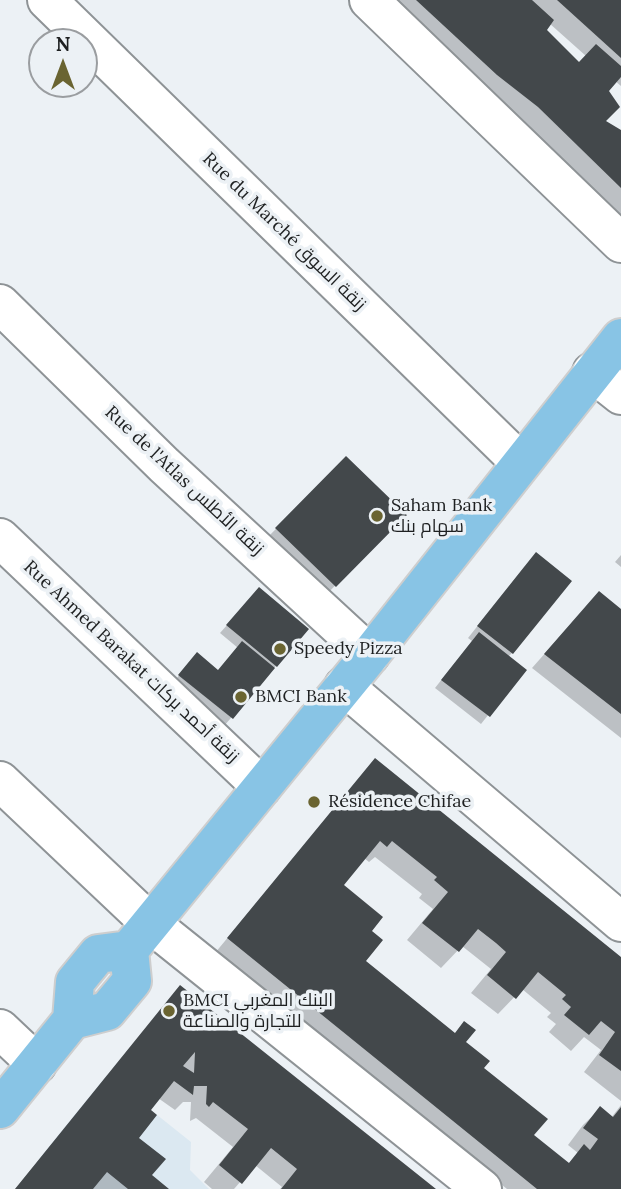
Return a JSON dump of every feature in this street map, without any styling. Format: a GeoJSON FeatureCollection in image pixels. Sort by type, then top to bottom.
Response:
{"type":"FeatureCollection","features":[{"type":"Feature","properties":{"kind":"main road"},"geometry":{"type":"LineString","coordinates":[[0,1109],[72,1020],[75,982],[98,954],[140,937],[344,687],[621,338]]}},
{"type":"Feature","properties":{"kind":"street","name":"Rue du Marché زنقة السوق"},"geometry":{"type":"LineString","coordinates":[[47,0],[521,463]]}},
{"type":"Feature","properties":{"kind":"street"},"geometry":{"type":"LineString","coordinates":[[369,0],[621,243]]}},
{"type":"Feature","properties":{"kind":"street","name":"Rue de l'Atlas زنقة الأطلس"},"geometry":{"type":"LineString","coordinates":[[0,304],[164,465],[370,654]]}},
{"type":"Feature","properties":{"kind":"street"},"geometry":{"type":"LineString","coordinates":[[592,372],[621,395]]}},
{"type":"Feature","properties":{"kind":"street","name":"Rue Ahmed Barakat زنقة أحمد بركات"},"geometry":{"type":"LineString","coordinates":[[0,538],[262,787]]}},
{"type":"Feature","properties":{"kind":"street"},"geometry":{"type":"LineString","coordinates":[[344,687],[621,922]]}},
{"type":"Feature","properties":{"kind":"street"},"geometry":{"type":"LineString","coordinates":[[0,781],[140,937],[482,1189]]}},
{"type":"Feature","properties":{"kind":"street"},"geometry":{"type":"LineString","coordinates":[[0,1029],[37,1064]]}},
{"type":"Feature","properties":{"kind":"shaded area"},"geometry":{"type":"Polygon","coordinates":[[[107,1075],[191,1142],[190,1170],[209,1189],[77,1189],[39,1159],[107,1075]]]}},
{"type":"Feature","properties":{"kind":"building"},"geometry":{"type":"Polygon","coordinates":[[[416,0],[532,0],[554,20],[547,30],[579,62],[596,44],[621,66],[621,77],[609,91],[620,107],[606,121],[621,130],[621,188],[538,107],[497,75],[416,0]]]}},
{"type":"Feature","properties":{"kind":"building"},"geometry":{"type":"Polygon","coordinates":[[[557,0],[621,0],[621,58],[557,0]]]}},
{"type":"Feature","properties":{"kind":"building"},"geometry":{"type":"Polygon","coordinates":[[[346,456],[407,515],[336,587],[275,528],[346,456]]]}},
{"type":"Feature","properties":{"kind":"building"},"geometry":{"type":"Polygon","coordinates":[[[536,552],[572,581],[513,654],[477,626],[536,552]]]}},
{"type":"Feature","properties":{"kind":"building"},"geometry":{"type":"Polygon","coordinates":[[[259,587],[309,629],[277,667],[226,625],[259,587]]]}},
{"type":"Feature","properties":{"kind":"building"},"geometry":{"type":"Polygon","coordinates":[[[599,591],[621,609],[621,714],[544,654],[599,591]]]}},
{"type":"Feature","properties":{"kind":"building"},"geometry":{"type":"Polygon","coordinates":[[[479,632],[527,670],[490,717],[441,680],[479,632]]]}},
{"type":"Feature","properties":{"kind":"building"},"geometry":{"type":"Polygon","coordinates":[[[242,641],[275,668],[233,719],[178,675],[197,652],[218,670],[242,641]]]}},
{"type":"Feature","properties":{"kind":"building"},"geometry":{"type":"Polygon","coordinates":[[[375,758],[621,957],[621,1071],[599,1055],[615,1032],[601,1021],[589,1035],[564,1015],[571,1007],[562,999],[566,995],[538,972],[516,999],[487,975],[506,952],[496,943],[478,929],[459,952],[422,923],[448,892],[434,880],[437,877],[392,841],[387,847],[380,841],[344,885],[383,917],[372,931],[383,940],[366,961],[455,1033],[464,1021],[476,1030],[466,1042],[490,1061],[484,1068],[548,1119],[534,1135],[569,1163],[584,1144],[590,1150],[598,1139],[583,1128],[600,1106],[613,1117],[621,1107],[621,1189],[537,1189],[227,938],[375,758]]]}},
{"type":"Feature","properties":{"kind":"building"},"geometry":{"type":"Polygon","coordinates":[[[180,985],[436,1189],[281,1189],[297,1169],[271,1148],[242,1184],[219,1165],[248,1129],[213,1102],[209,1107],[206,1104],[207,1086],[194,1086],[193,1095],[174,1081],[151,1110],[157,1115],[139,1138],[166,1159],[152,1175],[169,1189],[128,1189],[107,1172],[93,1189],[15,1189],[180,985]],[[195,1052],[183,1066],[194,1073],[195,1052]]]}},
{"type":"Feature","properties":{"kind":"place","name":"Saham Bank سهام بنك"},"geometry":{"type":"Point","coordinates":[377,516]}},
{"type":"Feature","properties":{"kind":"place","name":"Speedy Pizza"},"geometry":{"type":"Point","coordinates":[280,649]}},
{"type":"Feature","properties":{"kind":"place","name":"BMCI Bank"},"geometry":{"type":"Point","coordinates":[241,697]}},
{"type":"Feature","properties":{"kind":"place","name":"Résidence Chifae"},"geometry":{"type":"Point","coordinates":[314,802]}},
{"type":"Feature","properties":{"kind":"place","name":"BMCI البنك المغربي للتجارة والصناعة"},"geometry":{"type":"Point","coordinates":[169,1011]}}]}
